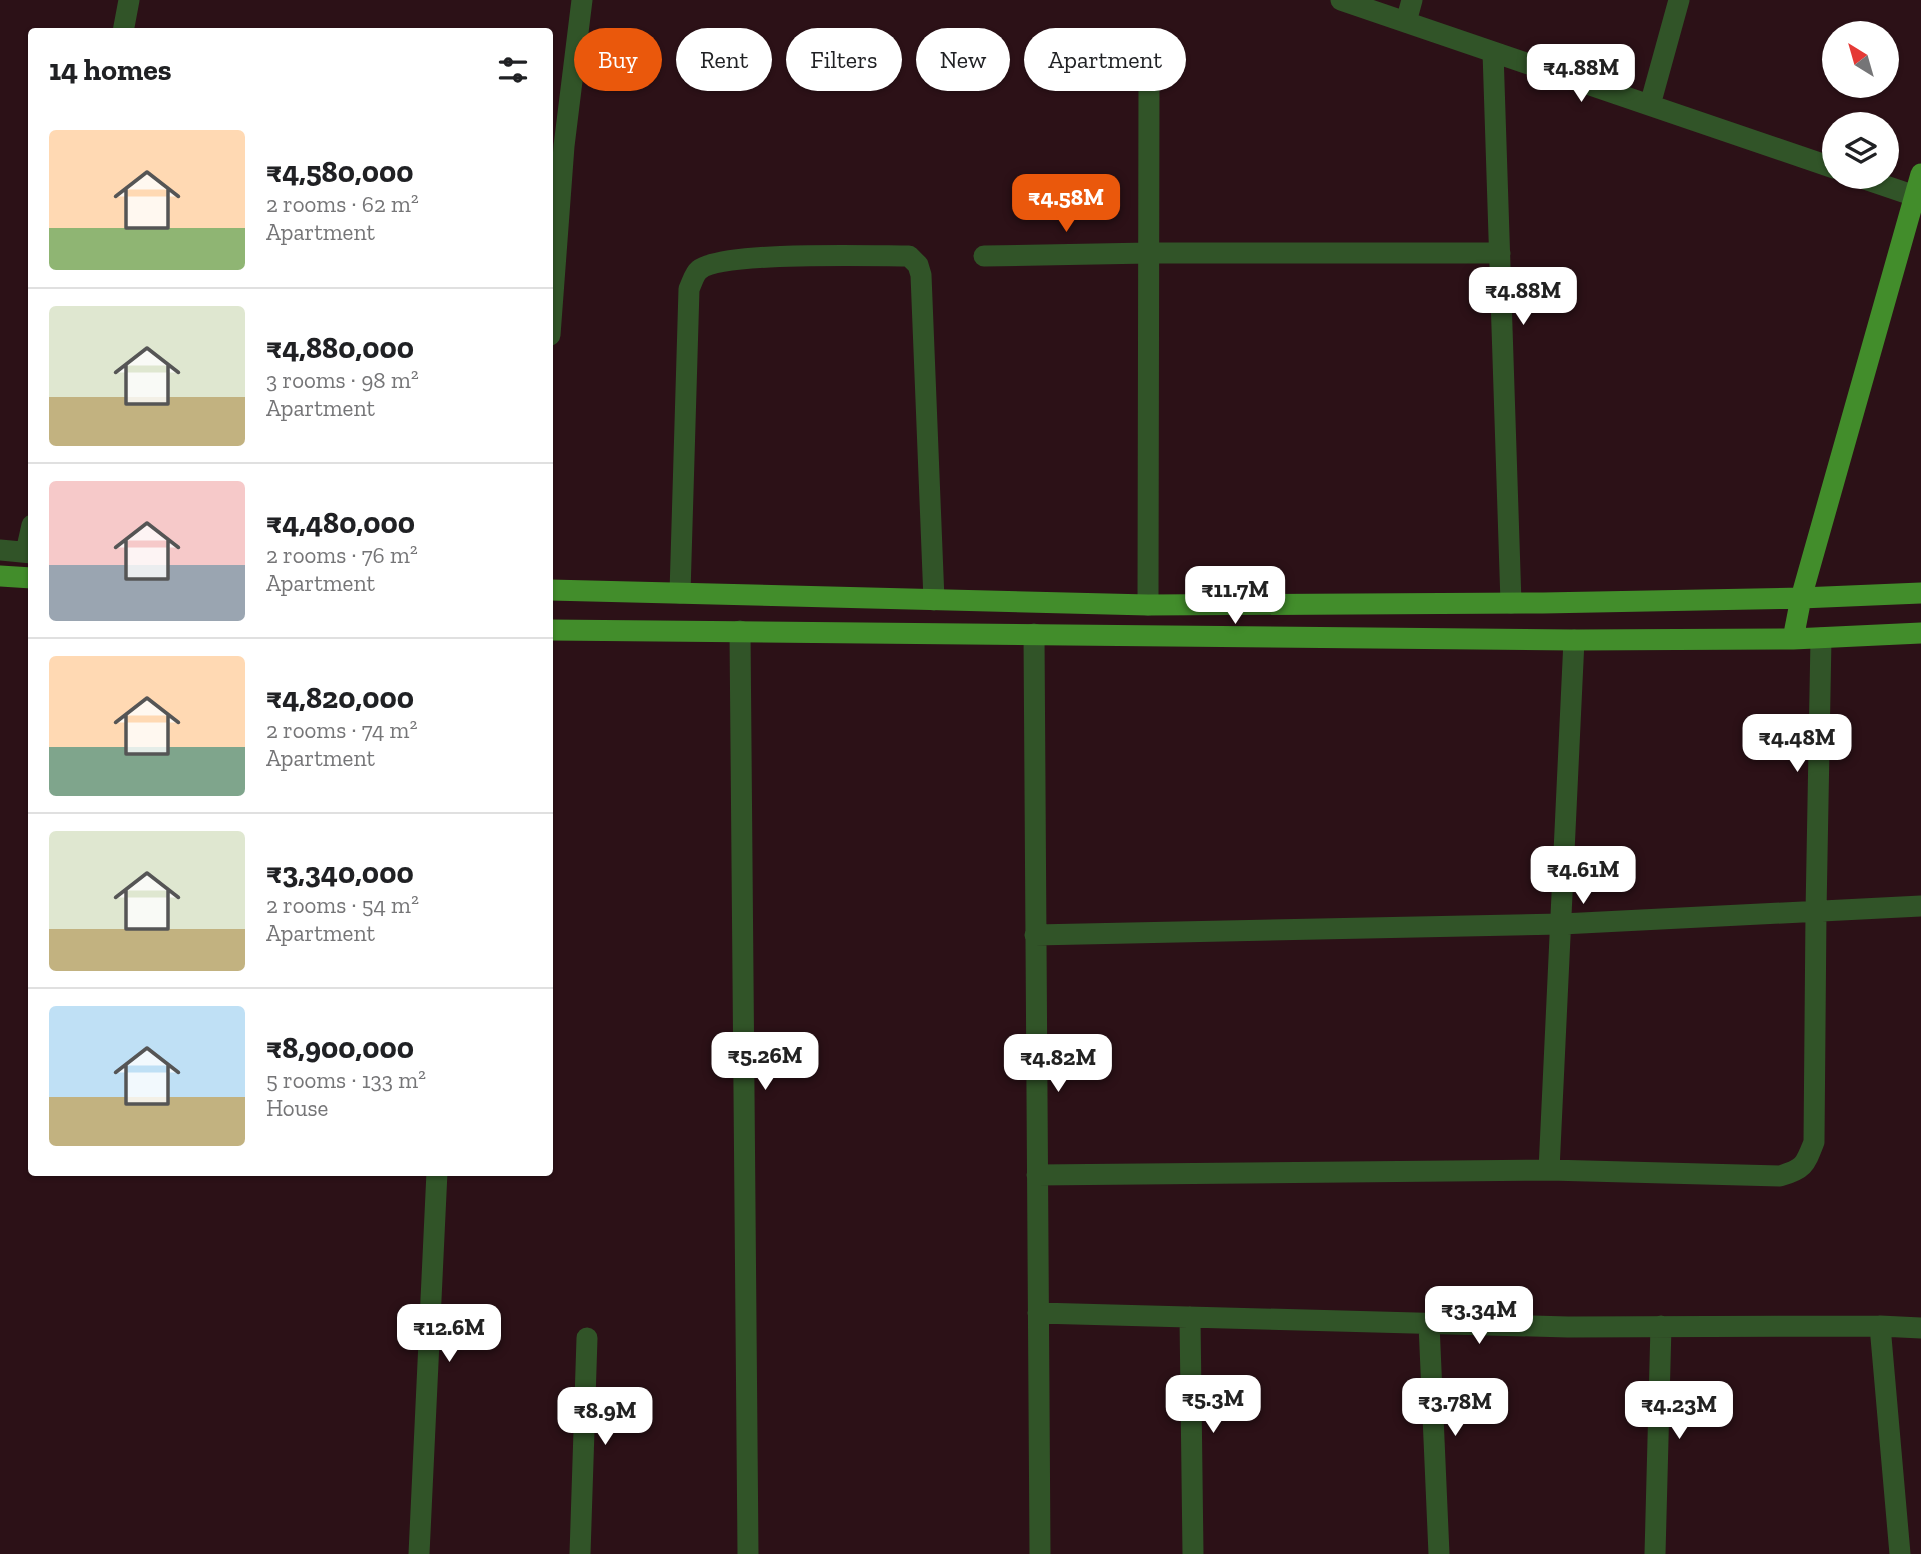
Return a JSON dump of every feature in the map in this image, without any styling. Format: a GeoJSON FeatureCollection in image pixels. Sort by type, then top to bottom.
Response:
{"type":"FeatureCollection","features":[{"type":"Feature","properties":{"kind":"main road"},"geometry":{"type":"LineString","coordinates":[[1793,639],[1801,598],[1921,174]]}},
{"type":"Feature","properties":{"kind":"main road"},"geometry":{"type":"LineString","coordinates":[[0,576],[28,578]]}},
{"type":"Feature","properties":{"kind":"main road"},"geometry":{"type":"LineString","coordinates":[[553,590],[1148,605],[1511,603],[1921,593]]}},
{"type":"Feature","properties":{"kind":"main road"},"geometry":{"type":"LineString","coordinates":[[553,630],[1574,640],[1793,639],[1921,633]]}},
{"type":"Feature","properties":{"kind":"street"},"geometry":{"type":"LineString","coordinates":[[124,28],[129,0]]}},
{"type":"Feature","properties":{"kind":"street"},"geometry":{"type":"LineString","coordinates":[[553,294],[564,146],[582,0]]}},
{"type":"Feature","properties":{"kind":"street"},"geometry":{"type":"LineString","coordinates":[[1341,0],[1822,164]]}},
{"type":"Feature","properties":{"kind":"street"},"geometry":{"type":"LineString","coordinates":[[1406,22],[1412,0]]}},
{"type":"Feature","properties":{"kind":"street"},"geometry":{"type":"LineString","coordinates":[[1650,105],[1679,0]]}},
{"type":"Feature","properties":{"kind":"street"},"geometry":{"type":"LineString","coordinates":[[1493,52],[1511,603]]}},
{"type":"Feature","properties":{"kind":"street"},"geometry":{"type":"LineString","coordinates":[[1148,605],[1149,91]]}},
{"type":"Feature","properties":{"kind":"street"},"geometry":{"type":"LineString","coordinates":[[1894,189],[1915,196]]}},
{"type":"Feature","properties":{"kind":"street"},"geometry":{"type":"LineString","coordinates":[[984,257],[1149,253],[1500,253]]}},
{"type":"Feature","properties":{"kind":"street"},"geometry":{"type":"LineString","coordinates":[[680,593],[689,289],[698,270],[716,261],[804,256],[909,256],[918,265],[921,275],[934,600]]}},
{"type":"Feature","properties":{"kind":"street"},"geometry":{"type":"LineString","coordinates":[[0,550],[28,553]]}},
{"type":"Feature","properties":{"kind":"street"},"geometry":{"type":"LineString","coordinates":[[740,631],[748,1554]]}},
{"type":"Feature","properties":{"kind":"street"},"geometry":{"type":"LineString","coordinates":[[1034,634],[1040,1554]]}},
{"type":"Feature","properties":{"kind":"street"},"geometry":{"type":"LineString","coordinates":[[1037,1174],[1549,1170],[1780,1176],[1798,1171],[1807,1160],[1814,1142],[1821,638]]}},
{"type":"Feature","properties":{"kind":"street"},"geometry":{"type":"LineString","coordinates":[[1549,1170],[1574,640]]}},
{"type":"Feature","properties":{"kind":"street"},"geometry":{"type":"LineString","coordinates":[[1035,935],[1562,924],[1921,906]]}},
{"type":"Feature","properties":{"kind":"street"},"geometry":{"type":"LineString","coordinates":[[419,1554],[437,1176]]}},
{"type":"Feature","properties":{"kind":"street"},"geometry":{"type":"LineString","coordinates":[[1038,1313],[1568,1327],[1921,1328]]}},
{"type":"Feature","properties":{"kind":"street"},"geometry":{"type":"LineString","coordinates":[[1190,1317],[1193,1554]]}},
{"type":"Feature","properties":{"kind":"street"},"geometry":{"type":"LineString","coordinates":[[1429,1324],[1439,1554]]}},
{"type":"Feature","properties":{"kind":"street"},"geometry":{"type":"LineString","coordinates":[[1655,1554],[1661,1326]]}},
{"type":"Feature","properties":{"kind":"street"},"geometry":{"type":"LineString","coordinates":[[1880,1326],[1899,1554]]}},
{"type":"Feature","properties":{"kind":"street"},"geometry":{"type":"LineString","coordinates":[[580,1554],[587,1338]]}}]}
